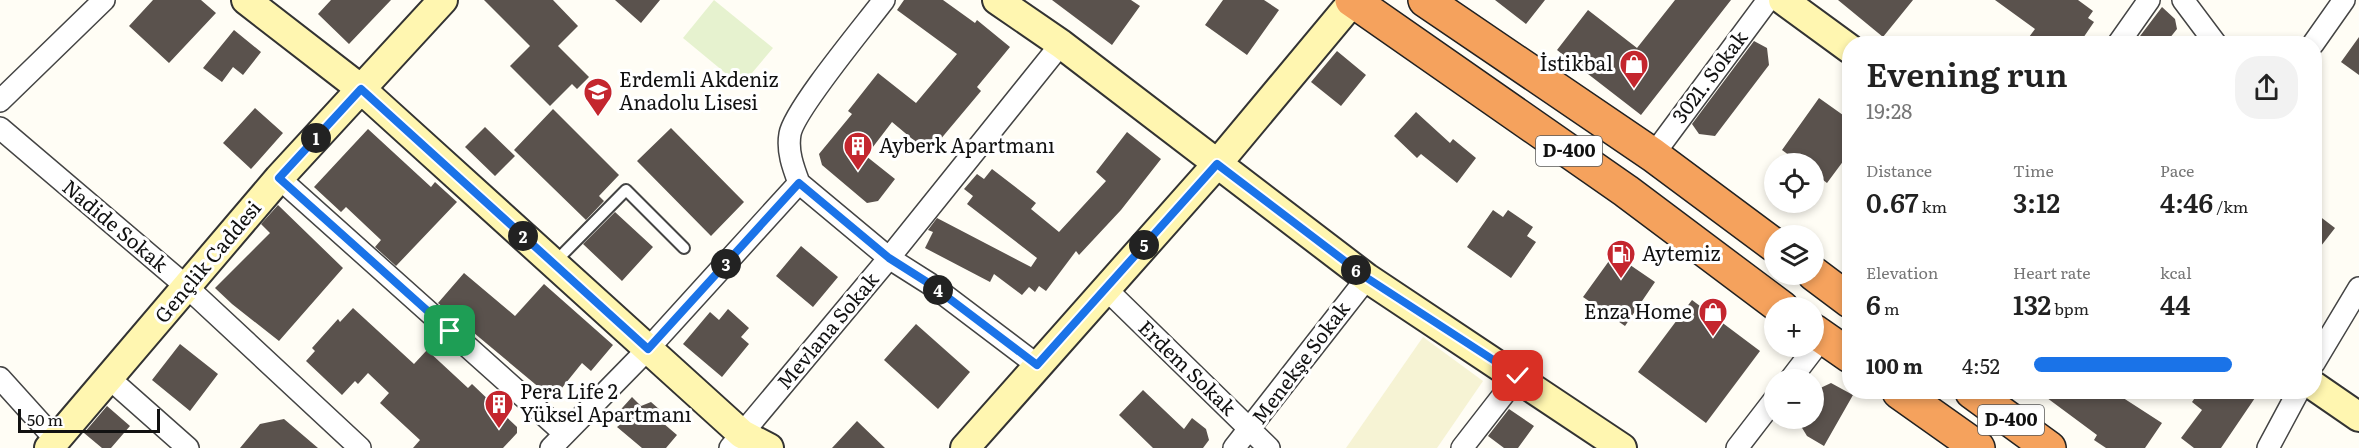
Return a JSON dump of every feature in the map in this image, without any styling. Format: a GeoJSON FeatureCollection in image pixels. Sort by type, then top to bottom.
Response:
{"type":"FeatureCollection","features":[{"type":"Feature","properties":{"kind":"highway","name":"D-400"},"geometry":{"type":"LineString","coordinates":[[1352,0],[1626,191],[1767,297]]}},
{"type":"Feature","properties":{"kind":"highway","name":"D-400"},"geometry":{"type":"LineString","coordinates":[[1425,0],[1653,155],[1764,238]]}},
{"type":"Feature","properties":{"kind":"highway"},"geometry":{"type":"LineString","coordinates":[[1824,282],[1842,295]]}},
{"type":"Feature","properties":{"kind":"highway"},"geometry":{"type":"LineString","coordinates":[[1824,338],[1842,350]]}},
{"type":"Feature","properties":{"kind":"highway","name":"D-400"},"geometry":{"type":"LineString","coordinates":[[1909,399],[1978,448]]}},
{"type":"Feature","properties":{"kind":"highway","name":"D-400"},"geometry":{"type":"LineString","coordinates":[[1982,399],[2049,448]]}},
{"type":"Feature","properties":{"kind":"street"},"geometry":{"type":"LineString","coordinates":[[0,101],[104,0]]}},
{"type":"Feature","properties":{"kind":"street"},"geometry":{"type":"LineString","coordinates":[[246,0],[361,89],[648,349],[736,441],[769,448]]}},
{"type":"Feature","properties":{"kind":"street","name":"Gençlik Caddesi"},"geometry":{"type":"LineString","coordinates":[[53,444],[279,178],[443,0]]}},
{"type":"Feature","properties":{"kind":"street"},"geometry":{"type":"LineString","coordinates":[[884,0],[804,107],[790,132],[790,158],[799,183],[889,258],[930,284],[1037,365]]}},
{"type":"Feature","properties":{"kind":"street"},"geometry":{"type":"LineString","coordinates":[[997,0],[1061,44],[1367,278],[1518,376],[1622,448]]}},
{"type":"Feature","properties":{"kind":"street"},"geometry":{"type":"LineString","coordinates":[[965,448],[1217,164],[1352,0]]}},
{"type":"Feature","properties":{"kind":"street","name":"3021. Sokak"},"geometry":{"type":"LineString","coordinates":[[1653,155],[1768,0]]}},
{"type":"Feature","properties":{"kind":"street"},"geometry":{"type":"LineString","coordinates":[[1783,0],[1842,43]]}},
{"type":"Feature","properties":{"kind":"street"},"geometry":{"type":"LineString","coordinates":[[2124,36],[2149,0]]}},
{"type":"Feature","properties":{"kind":"street"},"geometry":{"type":"LineString","coordinates":[[2182,0],[2210,36]]}},
{"type":"Feature","properties":{"kind":"street"},"geometry":{"type":"LineString","coordinates":[[2319,36],[2344,0]]}},
{"type":"Feature","properties":{"kind":"street","name":"Mevlana Sokak"},"geometry":{"type":"LineString","coordinates":[[736,441],[889,258],[1061,44]]}},
{"type":"Feature","properties":{"kind":"street","name":"Nadide Sokak"},"geometry":{"type":"LineString","coordinates":[[0,128],[187,287],[360,448]]}},
{"type":"Feature","properties":{"kind":"street"},"geometry":{"type":"LineString","coordinates":[[279,178],[557,441],[648,349],[799,183]]}},
{"type":"Feature","properties":{"kind":"street","name":"Menekşe Sokak"},"geometry":{"type":"LineString","coordinates":[[1234,448],[1251,430],[1367,278]]}},
{"type":"Feature","properties":{"kind":"street","name":"Erdem Sokak"},"geometry":{"type":"LineString","coordinates":[[1105,288],[1269,448]]}},
{"type":"Feature","properties":{"kind":"street"},"geometry":{"type":"LineString","coordinates":[[2322,350],[2359,288]]}},
{"type":"Feature","properties":{"kind":"street"},"geometry":{"type":"LineString","coordinates":[[1462,448],[1518,376]]}},
{"type":"Feature","properties":{"kind":"street"},"geometry":{"type":"LineString","coordinates":[[0,378],[53,444]]}},
{"type":"Feature","properties":{"kind":"street"},"geometry":{"type":"LineString","coordinates":[[110,379],[188,448]]}},
{"type":"Feature","properties":{"kind":"street"},"geometry":{"type":"LineString","coordinates":[[2322,392],[2359,417]]}},
{"type":"Feature","properties":{"kind":"street"},"geometry":{"type":"LineString","coordinates":[[2268,448],[2294,399]]}},
{"type":"Feature","properties":{"kind":"street"},"geometry":{"type":"LineString","coordinates":[[1737,448],[1764,413]]}},
{"type":"Feature","properties":{"kind":"lane"},"geometry":{"type":"LineString","coordinates":[[554,264],[626,190],[684,248]]}},
{"type":"Feature","properties":{"kind":"shaded area"},"geometry":{"type":"Polygon","coordinates":[[[1423,337],[1483,381],[1437,448],[1346,448],[1423,337]]]}},
{"type":"Feature","properties":{"kind":"green space"},"geometry":{"type":"Polygon","coordinates":[[[714,0],[773,48],[741,86],[683,38],[714,0]]]}},
{"type":"Feature","properties":{"kind":"building"},"geometry":{"type":"Polygon","coordinates":[[[153,0],[201,0],[216,13],[169,63],[129,26],[153,0]]]}},
{"type":"Feature","properties":{"kind":"building"},"geometry":{"type":"Polygon","coordinates":[[[331,0],[391,0],[349,44],[318,14],[331,0]]]}},
{"type":"Feature","properties":{"kind":"building"},"geometry":{"type":"Polygon","coordinates":[[[484,0],[553,0],[578,26],[558,46],[589,77],[577,89],[572,84],[550,106],[510,66],[530,46],[484,0]]]}},
{"type":"Feature","properties":{"kind":"building"},"geometry":{"type":"Polygon","coordinates":[[[615,0],[660,0],[641,23],[615,0]]]}},
{"type":"Feature","properties":{"kind":"building"},"geometry":{"type":"Polygon","coordinates":[[[904,0],[943,0],[975,23],[977,20],[1010,47],[977,87],[981,91],[929,153],[892,122],[866,156],[895,179],[878,201],[867,203],[822,165],[819,154],[852,114],[848,111],[878,73],[916,103],[957,54],[897,10],[904,0]]]}},
{"type":"Feature","properties":{"kind":"building"},"geometry":{"type":"Polygon","coordinates":[[[1052,0],[1131,0],[1140,6],[1112,45],[1052,0]]]}},
{"type":"Feature","properties":{"kind":"building"},"geometry":{"type":"Polygon","coordinates":[[[1223,0],[1264,0],[1279,10],[1247,55],[1205,25],[1223,0]]]}},
{"type":"Feature","properties":{"kind":"building"},"geometry":{"type":"Polygon","coordinates":[[[1495,0],[1545,0],[1526,24],[1495,0]]]}},
{"type":"Feature","properties":{"kind":"building"},"geometry":{"type":"Polygon","coordinates":[[[1675,0],[1731,0],[1641,115],[1557,50],[1588,10],[1637,48],[1675,0]]]}},
{"type":"Feature","properties":{"kind":"building"},"geometry":{"type":"Polygon","coordinates":[[[1838,0],[1913,0],[1882,36],[1838,0]]]}},
{"type":"Feature","properties":{"kind":"building"},"geometry":{"type":"Polygon","coordinates":[[[1995,0],[2078,0],[2093,11],[2088,18],[2094,22],[2084,36],[2030,36],[2035,29],[1995,0]]]}},
{"type":"Feature","properties":{"kind":"building"},"geometry":{"type":"Polygon","coordinates":[[[2162,7],[2175,19],[2177,29],[2171,36],[2140,36],[2162,7]]]}},
{"type":"Feature","properties":{"kind":"building"},"geometry":{"type":"Polygon","coordinates":[[[234,30],[261,52],[243,75],[233,67],[222,82],[203,68],[234,30]]]}},
{"type":"Feature","properties":{"kind":"building"},"geometry":{"type":"Polygon","coordinates":[[[2359,37],[2359,75],[2341,62],[2359,37]]]}},
{"type":"Feature","properties":{"kind":"building"},"geometry":{"type":"Polygon","coordinates":[[[1754,41],[1767,48],[1769,65],[1715,136],[1699,134],[1692,124],[1754,41]]]}},
{"type":"Feature","properties":{"kind":"building"},"geometry":{"type":"Polygon","coordinates":[[[1337,51],[1366,75],[1341,106],[1311,82],[1337,51]]]}},
{"type":"Feature","properties":{"kind":"building"},"geometry":{"type":"Polygon","coordinates":[[[1819,98],[1842,114],[1842,163],[1827,183],[1824,181],[1824,153],[1786,153],[1782,150],[1819,98]]]}},
{"type":"Feature","properties":{"kind":"building"},"geometry":{"type":"Polygon","coordinates":[[[255,108],[283,133],[251,169],[223,143],[255,108]]]}},
{"type":"Feature","properties":{"kind":"building"},"geometry":{"type":"Polygon","coordinates":[[[553,109],[619,175],[599,196],[604,201],[586,220],[514,150],[553,109]]]}},
{"type":"Feature","properties":{"kind":"building"},"geometry":{"type":"Polygon","coordinates":[[[1416,112],[1450,143],[1453,139],[1476,158],[1457,183],[1421,154],[1417,158],[1394,136],[1416,112]]]}},
{"type":"Feature","properties":{"kind":"building"},"geometry":{"type":"Polygon","coordinates":[[[485,127],[515,156],[495,176],[465,147],[485,127]]]}},
{"type":"Feature","properties":{"kind":"building"},"geometry":{"type":"Polygon","coordinates":[[[671,128],[744,202],[711,236],[637,161],[671,128]]]}},
{"type":"Feature","properties":{"kind":"building"},"geometry":{"type":"Polygon","coordinates":[[[368,129],[431,187],[435,182],[457,202],[396,266],[375,247],[381,240],[346,207],[341,212],[314,187],[368,129]]]}},
{"type":"Feature","properties":{"kind":"building"},"geometry":{"type":"Polygon","coordinates":[[[1127,132],[1161,159],[1121,210],[1079,255],[1076,251],[1046,291],[1039,286],[1035,292],[1029,287],[1022,295],[994,274],[990,282],[925,248],[933,232],[928,230],[937,218],[1031,267],[1037,258],[967,204],[973,196],[964,189],[977,174],[984,179],[992,169],[1036,203],[1031,209],[1059,232],[1106,181],[1096,172],[1127,132]]]}},
{"type":"Feature","properties":{"kind":"building"},"geometry":{"type":"Polygon","coordinates":[[[278,205],[343,268],[279,341],[215,288],[270,233],[261,224],[278,205]]]}},
{"type":"Feature","properties":{"kind":"building"},"geometry":{"type":"Polygon","coordinates":[[[1493,210],[1503,217],[1508,210],[1533,227],[1527,236],[1536,242],[1511,278],[1467,247],[1493,210]]]}},
{"type":"Feature","properties":{"kind":"building"},"geometry":{"type":"Polygon","coordinates":[[[615,212],[653,247],[622,281],[583,244],[615,212]]]}},
{"type":"Feature","properties":{"kind":"building"},"geometry":{"type":"Polygon","coordinates":[[[2322,218],[2335,228],[2322,245],[2322,218]]]}},
{"type":"Feature","properties":{"kind":"building"},"geometry":{"type":"Polygon","coordinates":[[[801,246],[838,277],[813,307],[776,276],[801,246]]]}},
{"type":"Feature","properties":{"kind":"building"},"geometry":{"type":"Polygon","coordinates":[[[1614,254],[1655,282],[1625,326],[1583,297],[1614,254]]]}},
{"type":"Feature","properties":{"kind":"building"},"geometry":{"type":"Polygon","coordinates":[[[464,273],[515,316],[544,284],[613,345],[591,371],[582,363],[553,399],[438,303],[464,273]]]}},
{"type":"Feature","properties":{"kind":"building"},"geometry":{"type":"Polygon","coordinates":[[[1692,300],[1760,351],[1706,423],[1638,372],[1692,300]]]}},
{"type":"Feature","properties":{"kind":"building"},"geometry":{"type":"Polygon","coordinates":[[[353,308],[414,364],[427,350],[468,388],[472,384],[517,427],[517,433],[503,448],[413,448],[420,440],[380,403],[389,393],[368,373],[358,384],[355,381],[342,395],[306,361],[315,351],[312,348],[338,319],[340,322],[353,308]]]}},
{"type":"Feature","properties":{"kind":"building"},"geometry":{"type":"Polygon","coordinates":[[[728,309],[749,328],[741,337],[749,344],[722,377],[683,344],[710,312],[719,320],[728,309]]]}},
{"type":"Feature","properties":{"kind":"building"},"geometry":{"type":"Polygon","coordinates":[[[916,324],[970,372],[938,409],[884,360],[916,324]]]}},
{"type":"Feature","properties":{"kind":"building"},"geometry":{"type":"Polygon","coordinates":[[[180,344],[218,374],[190,411],[152,380],[180,344]]]}},
{"type":"Feature","properties":{"kind":"building"},"geometry":{"type":"Polygon","coordinates":[[[1831,383],[1842,389],[1842,399],[1851,399],[1824,446],[1807,436],[1803,429],[1824,429],[1824,386],[1831,383]]]}},
{"type":"Feature","properties":{"kind":"building"},"geometry":{"type":"Polygon","coordinates":[[[1143,390],[1184,429],[1192,418],[1206,429],[1209,440],[1203,448],[1153,448],[1119,415],[1143,390]]]}},
{"type":"Feature","properties":{"kind":"building"},"geometry":{"type":"Polygon","coordinates":[[[632,397],[641,406],[651,402],[668,417],[663,423],[677,435],[666,448],[642,448],[617,427],[622,423],[614,417],[632,397]]]}},
{"type":"Feature","properties":{"kind":"building"},"geometry":{"type":"Polygon","coordinates":[[[2048,399],[2125,399],[2162,423],[2145,448],[2106,448],[2094,440],[2097,435],[2048,399]]]}},
{"type":"Feature","properties":{"kind":"building"},"geometry":{"type":"Polygon","coordinates":[[[2194,399],[2254,399],[2221,448],[2194,448],[2181,438],[2202,410],[2192,402],[2194,399]]]}},
{"type":"Feature","properties":{"kind":"building"},"geometry":{"type":"Polygon","coordinates":[[[107,406],[130,426],[111,448],[102,448],[84,433],[107,406]]]}},
{"type":"Feature","properties":{"kind":"building"},"geometry":{"type":"Polygon","coordinates":[[[1509,409],[1534,426],[1518,448],[1504,448],[1488,436],[1509,409]]]}},
{"type":"Feature","properties":{"kind":"building"},"geometry":{"type":"Polygon","coordinates":[[[284,419],[318,448],[240,448],[260,424],[284,419]]]}},
{"type":"Feature","properties":{"kind":"building"},"geometry":{"type":"Polygon","coordinates":[[[857,421],[885,448],[832,448],[857,421]]]}},
{"type":"Feature","properties":{"kind":"place","name":"İstikbal"},"geometry":{"type":"Point","coordinates":[1634,90]}},
{"type":"Feature","properties":{"kind":"place","name":"Erdemli Akdeniz Anadolu Lisesi"},"geometry":{"type":"Point","coordinates":[598,118]}},
{"type":"Feature","properties":{"kind":"place","name":"Ayberk Apartmanı"},"geometry":{"type":"Point","coordinates":[858,172]}},
{"type":"Feature","properties":{"kind":"place","name":"Aytemiz"},"geometry":{"type":"Point","coordinates":[1621,280]}},
{"type":"Feature","properties":{"kind":"place","name":"Enza Home"},"geometry":{"type":"Point","coordinates":[1713,338]}},
{"type":"Feature","properties":{"kind":"place","name":"Pera Life 2 Yüksel Apartmanı"},"geometry":{"type":"Point","coordinates":[499,430]}},
{"type":"Feature","properties":{"kind":"route"},"geometry":{"type":"LineString","coordinates":[[450,331],[279,178],[361,89],[648,349],[799,183],[889,258],[930,284],[1037,365],[1217,164],[1367,278],[1518,376]]}}]}
